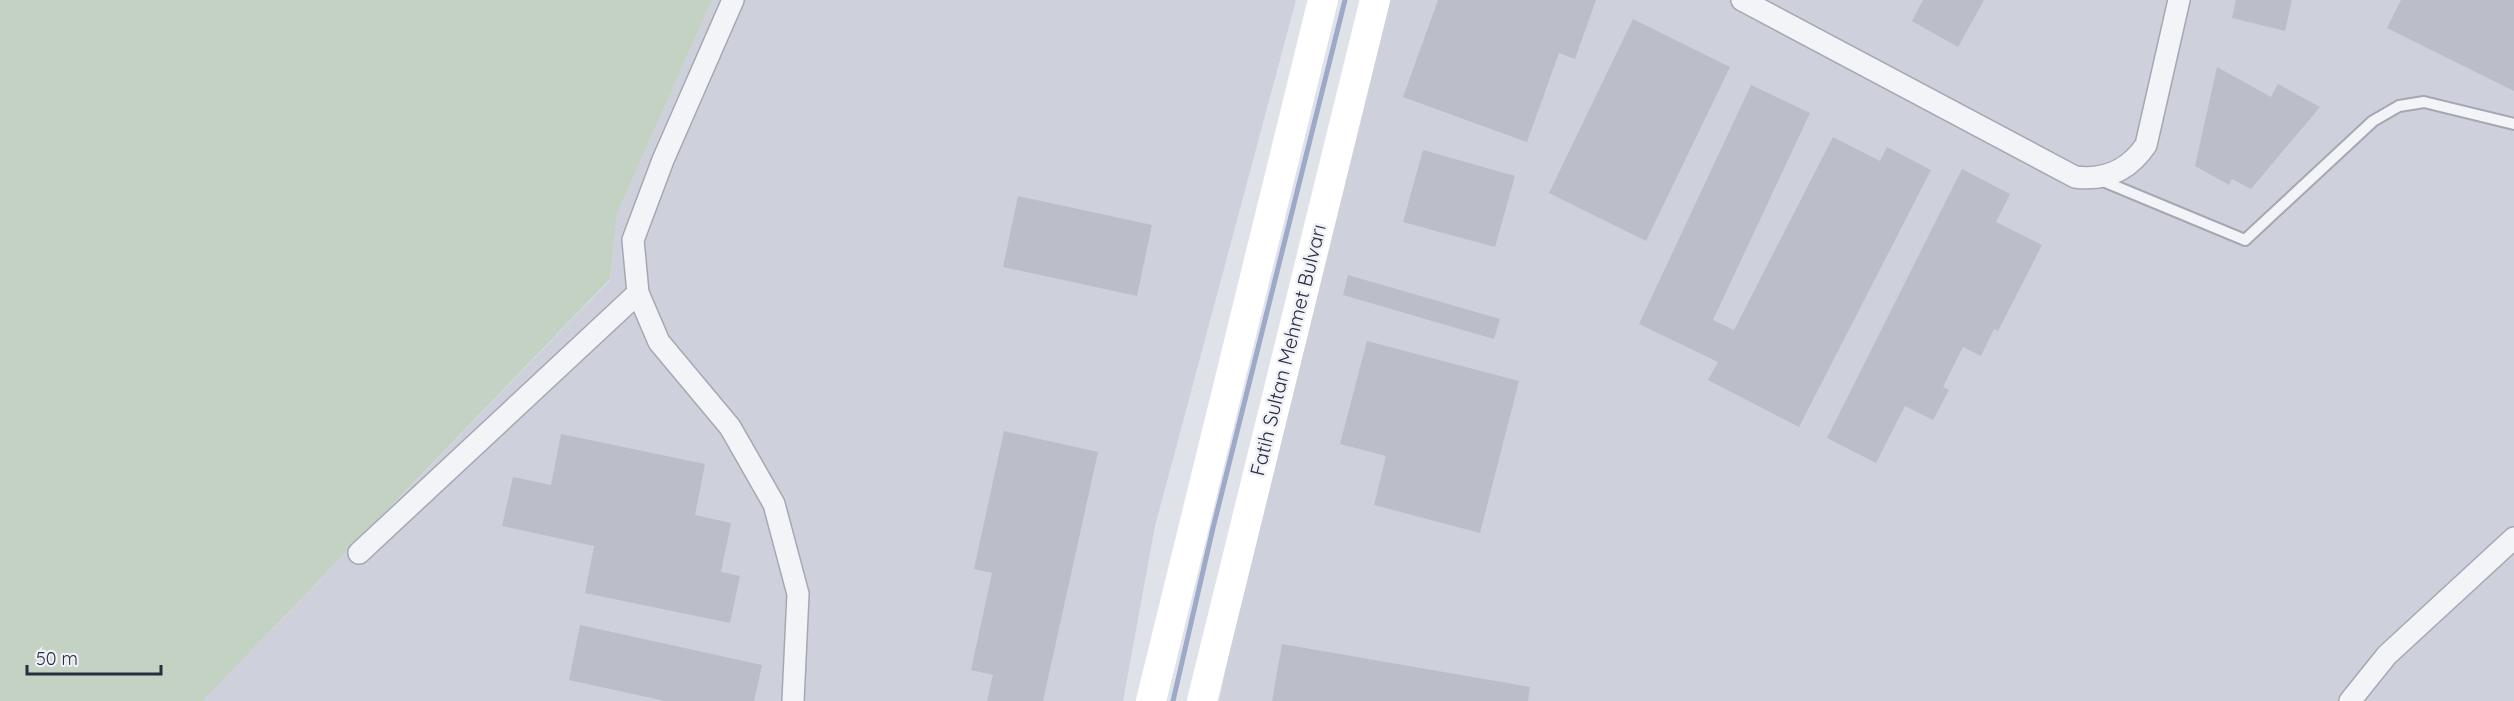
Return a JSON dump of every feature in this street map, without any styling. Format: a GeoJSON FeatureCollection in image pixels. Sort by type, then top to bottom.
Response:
{"type":"FeatureCollection","features":[{"type":"Feature","properties":{"kind":"main road"},"geometry":{"type":"LineString","coordinates":[[1151,701],[1323,0]]}},
{"type":"Feature","properties":{"kind":"main road","name":"Fatih Sultan Mehmet Bulvarı"},"geometry":{"type":"LineString","coordinates":[[1202,701],[1375,0]]}},
{"type":"Feature","properties":{"kind":"street"},"geometry":{"type":"LineString","coordinates":[[734,0],[663,160],[633,240],[638,293],[659,342],[730,427],[774,504],[798,594],[793,701]]}},
{"type":"Feature","properties":{"kind":"street"},"geometry":{"type":"LineString","coordinates":[[1742,0],[2075,177],[2096,178],[2125,168],[2146,145],[2179,0]]}},
{"type":"Feature","properties":{"kind":"street"},"geometry":{"type":"LineString","coordinates":[[359,553],[638,293]]}},
{"type":"Feature","properties":{"kind":"street"},"geometry":{"type":"LineString","coordinates":[[2350,701],[2387,655],[2514,538]]}},
{"type":"Feature","properties":{"kind":"lane"},"geometry":{"type":"LineString","coordinates":[[2096,178],[2245,240],[2373,121],[2398,106],[2424,102],[2514,124]]}},
{"type":"Feature","properties":{"kind":"shaded area"},"geometry":{"type":"Polygon","coordinates":[[[712,0],[1296,0],[1155,526],[1123,701],[203,701],[610,280],[617,214],[712,0]]]}},
{"type":"Feature","properties":{"kind":"shaded area"},"geometry":{"type":"Polygon","coordinates":[[[1389,0],[2514,0],[2514,701],[1219,701],[1237,613],[1389,0]]]}},
{"type":"Feature","properties":{"kind":"green space"},"geometry":{"type":"Polygon","coordinates":[[[0,0],[712,0],[617,214],[610,279],[203,701],[0,701],[0,0]]]}},
{"type":"Feature","properties":{"kind":"building"},"geometry":{"type":"Polygon","coordinates":[[[1438,0],[1596,0],[1575,59],[1559,53],[1527,142],[1403,97],[1438,0]]]}},
{"type":"Feature","properties":{"kind":"building"},"geometry":{"type":"Polygon","coordinates":[[[1923,0],[1984,0],[1958,47],[1912,21],[1923,0]]]}},
{"type":"Feature","properties":{"kind":"building"},"geometry":{"type":"Polygon","coordinates":[[[2236,0],[2292,0],[2285,31],[2232,18],[2236,0]]]}},
{"type":"Feature","properties":{"kind":"building"},"geometry":{"type":"Polygon","coordinates":[[[2401,0],[2514,0],[2514,91],[2387,28],[2401,0]]]}},
{"type":"Feature","properties":{"kind":"building"},"geometry":{"type":"Polygon","coordinates":[[[1633,19],[1730,67],[1646,241],[1549,193],[1633,19]]]}},
{"type":"Feature","properties":{"kind":"building"},"geometry":{"type":"Polygon","coordinates":[[[2217,67],[2271,97],[2278,84],[2320,107],[2251,189],[2232,179],[2229,185],[2195,166],[2217,67]]]}},
{"type":"Feature","properties":{"kind":"building"},"geometry":{"type":"Polygon","coordinates":[[[1751,85],[1810,113],[1713,320],[1734,330],[1833,137],[1880,161],[1887,147],[1931,170],[1799,427],[1708,380],[1718,362],[1639,324],[1751,85]]]}},
{"type":"Feature","properties":{"kind":"building"},"geometry":{"type":"Polygon","coordinates":[[[1423,150],[1515,176],[1495,247],[1403,222],[1423,150]]]}},
{"type":"Feature","properties":{"kind":"building"},"geometry":{"type":"Polygon","coordinates":[[[1962,169],[2010,194],[1996,222],[2042,245],[1998,331],[1994,329],[1981,356],[1963,347],[1943,387],[1949,390],[1933,420],[1905,406],[1876,463],[1827,438],[1962,169]]]}},
{"type":"Feature","properties":{"kind":"building"},"geometry":{"type":"Polygon","coordinates":[[[1018,196],[1152,225],[1137,296],[1003,267],[1018,196]]]}},
{"type":"Feature","properties":{"kind":"building"},"geometry":{"type":"Polygon","coordinates":[[[1348,275],[1500,319],[1494,339],[1343,295],[1348,275]]]}},
{"type":"Feature","properties":{"kind":"building"},"geometry":{"type":"Polygon","coordinates":[[[1367,341],[1519,381],[1480,533],[1374,505],[1386,456],[1340,444],[1367,341]]]}},
{"type":"Feature","properties":{"kind":"building"},"geometry":{"type":"Polygon","coordinates":[[[1004,431],[1098,452],[1043,701],[987,701],[993,675],[971,670],[992,573],[974,569],[1004,431]]]}},
{"type":"Feature","properties":{"kind":"building"},"geometry":{"type":"Polygon","coordinates":[[[561,434],[705,464],[695,515],[731,523],[721,572],[740,576],[730,623],[585,593],[594,546],[502,526],[513,477],[551,485],[561,434]]]}},
{"type":"Feature","properties":{"kind":"building"},"geometry":{"type":"Polygon","coordinates":[[[580,625],[762,665],[754,701],[665,701],[569,680],[580,625]]]}},
{"type":"Feature","properties":{"kind":"building"},"geometry":{"type":"Polygon","coordinates":[[[1282,644],[1530,687],[1528,701],[1272,701],[1282,644]]]}},
{"type":"Feature","properties":{"kind":"waterway"},"geometry":{"type":"LineString","coordinates":[[1173,701],[1213,528],[1345,0]]}}]}
